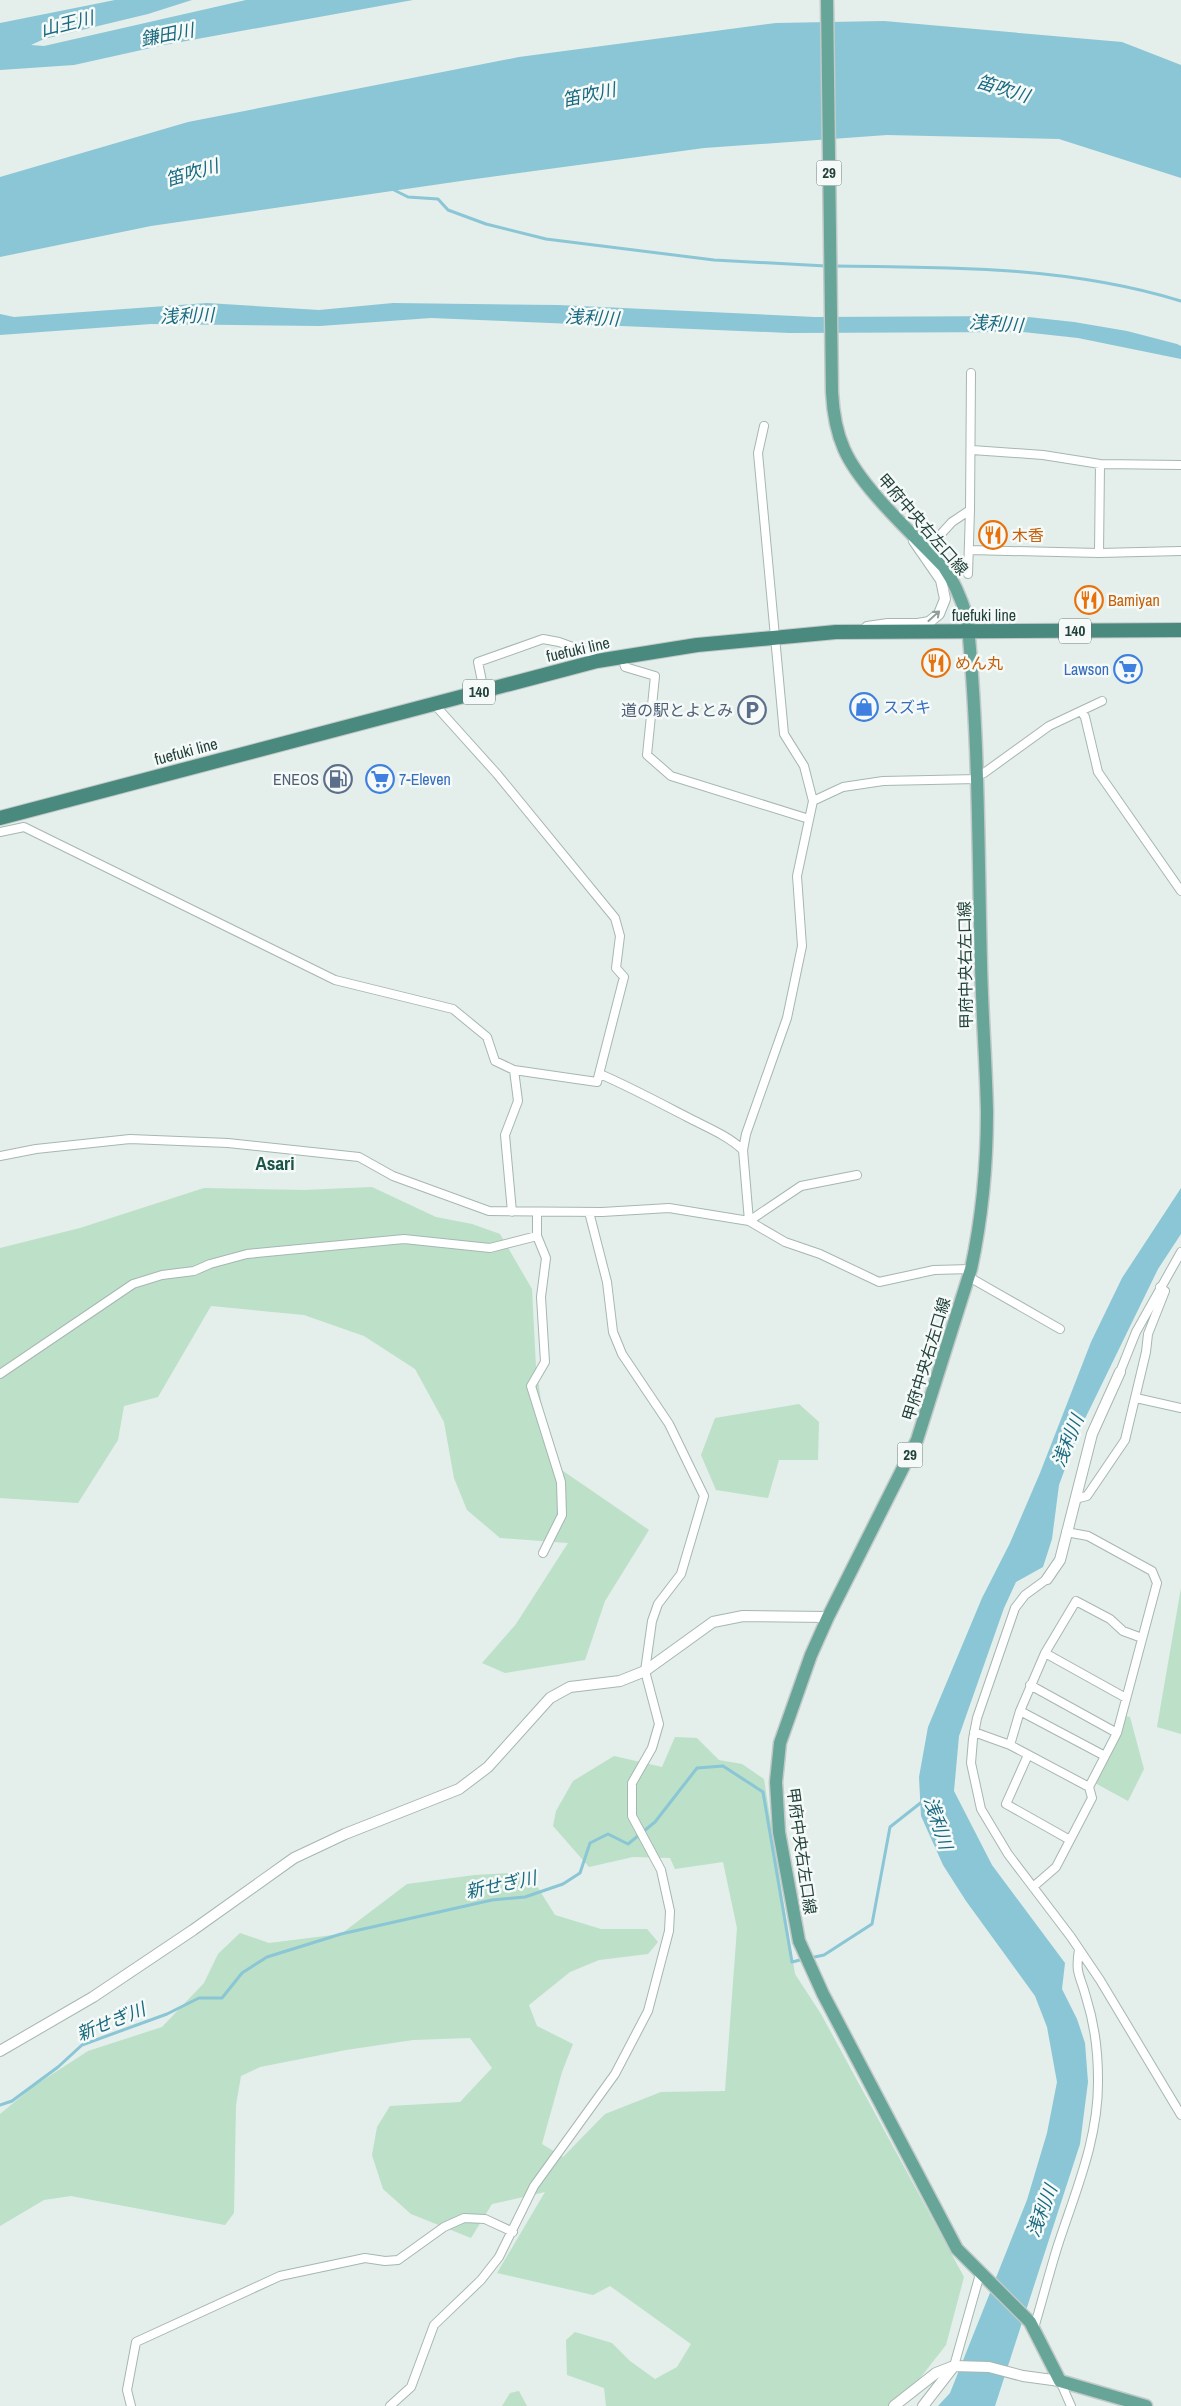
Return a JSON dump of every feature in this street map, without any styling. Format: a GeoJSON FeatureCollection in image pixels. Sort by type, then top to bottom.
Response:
{"type":"FeatureCollection","features":[{"type":"Feature","properties":{"kind":"highway","name":"fuefuki line"},"geometry":{"type":"LineString","coordinates":[[0,818],[484,690],[622,656],[776,636],[836,632],[1181,630]]}},
{"type":"Feature","properties":{"kind":"main road","name":"甲府中央右左口線"},"geometry":{"type":"LineString","coordinates":[[827,0],[833,409],[844,450],[860,475],[936,559],[959,591],[967,617],[977,777],[982,1023],[987,1111],[986,1162],[977,1241],[970,1273],[917,1440],[828,1617],[811,1655],[780,1743],[776,1782],[779,1832],[799,1941],[822,1994],[957,2249],[1032,2325],[1060,2381]]}},
{"type":"Feature","properties":{"kind":"main road"},"geometry":{"type":"LineString","coordinates":[[1060,2381],[1146,2406]]}},
{"type":"Feature","properties":{"kind":"street"},"geometry":{"type":"LineString","coordinates":[[968,574],[972,450],[971,373]]}},
{"type":"Feature","properties":{"kind":"street"},"geometry":{"type":"LineString","coordinates":[[749,1221],[743,1150],[746,1134],[787,1018],[798,974],[802,946],[797,876],[813,801],[804,766],[784,734],[758,453],[764,426]]}},
{"type":"Feature","properties":{"kind":"street"},"geometry":{"type":"LineString","coordinates":[[972,450],[1043,455],[1100,464],[1181,465]]}},
{"type":"Feature","properties":{"kind":"street"},"geometry":{"type":"LineString","coordinates":[[1099,553],[1100,464]]}},
{"type":"Feature","properties":{"kind":"street"},"geometry":{"type":"LineString","coordinates":[[936,559],[941,534],[952,522],[970,510]]}},
{"type":"Feature","properties":{"kind":"street"},"geometry":{"type":"LineString","coordinates":[[836,632],[888,624],[918,624],[929,622],[939,614],[945,599],[941,580],[906,527]]}},
{"type":"Feature","properties":{"kind":"street"},"geometry":{"type":"LineString","coordinates":[[969,550],[1099,553],[1181,551]]}},
{"type":"Feature","properties":{"kind":"street"},"geometry":{"type":"LineString","coordinates":[[484,690],[478,662],[543,639],[559,642],[592,654],[597,661]]}},
{"type":"Feature","properties":{"kind":"street"},"geometry":{"type":"LineString","coordinates":[[622,656],[625,667],[655,676],[647,755],[670,776],[809,819]]}},
{"type":"Feature","properties":{"kind":"street"},"geometry":{"type":"LineString","coordinates":[[813,801],[843,787],[884,781],[977,777],[1049,726],[1102,701]]}},
{"type":"Feature","properties":{"kind":"street"},"geometry":{"type":"LineString","coordinates":[[0,832],[24,827],[335,980],[453,1009],[487,1037],[495,1061],[514,1070],[597,1082],[624,977],[616,968],[620,936],[615,918],[503,781],[434,704]]}},
{"type":"Feature","properties":{"kind":"street"},"geometry":{"type":"LineString","coordinates":[[1081,711],[1085,717],[1098,772],[1181,892]]}},
{"type":"Feature","properties":{"kind":"street"},"geometry":{"type":"LineString","coordinates":[[512,1212],[505,1135],[518,1101],[514,1070]]}},
{"type":"Feature","properties":{"kind":"street"},"geometry":{"type":"LineString","coordinates":[[600,1074],[733,1141],[743,1150]]}},
{"type":"Feature","properties":{"kind":"street"},"geometry":{"type":"LineString","coordinates":[[0,1156],[36,1149],[130,1139],[228,1143],[359,1157],[393,1176],[489,1211],[589,1212],[668,1208],[749,1221],[785,1242],[820,1254],[879,1282],[934,1270],[970,1273],[1060,1329]]}},
{"type":"Feature","properties":{"kind":"street"},"geometry":{"type":"LineString","coordinates":[[749,1221],[801,1186],[857,1175]]}},
{"type":"Feature","properties":{"kind":"street"},"geometry":{"type":"LineString","coordinates":[[536,1212],[537,1236],[546,1258],[541,1297],[545,1362],[531,1386],[560,1482],[562,1515],[544,1553]]}},
{"type":"Feature","properties":{"kind":"street"},"geometry":{"type":"LineString","coordinates":[[390,2406],[411,2387],[434,2326],[481,2280],[499,2258],[534,2186],[615,2074],[648,2011],[669,1931],[670,1911],[660,1870],[632,1816],[632,1783],[652,1748],[659,1724],[645,1671],[652,1620],[658,1604],[681,1574],[704,1496],[664,1416],[622,1354],[613,1332],[607,1282],[589,1212]]}},
{"type":"Feature","properties":{"kind":"street"},"geometry":{"type":"LineString","coordinates":[[0,1374],[133,1284],[162,1275],[194,1271],[210,1264],[247,1254],[404,1238],[490,1248],[537,1236]]}},
{"type":"Feature","properties":{"kind":"street"},"geometry":{"type":"LineString","coordinates":[[1181,1252],[1136,1332],[1092,1434],[1060,1560],[1047,1579],[1025,1595],[1015,1608],[974,1732],[971,1764],[981,1809],[1008,1854],[1079,1949],[1181,2115]]}},
{"type":"Feature","properties":{"kind":"street"},"geometry":{"type":"LineString","coordinates":[[1075,1499],[1087,1496],[1125,1440],[1136,1398],[1148,1334],[1165,1291],[1160,1287]]}},
{"type":"Feature","properties":{"kind":"street"},"geometry":{"type":"LineString","coordinates":[[1136,1398],[1181,1408]]}},
{"type":"Feature","properties":{"kind":"street"},"geometry":{"type":"LineString","coordinates":[[1033,1887],[1056,1867],[1092,1798],[1089,1787],[1117,1733],[1157,1583],[1152,1572],[1088,1536],[1066,1532]]}},
{"type":"Feature","properties":{"kind":"street"},"geometry":{"type":"LineString","coordinates":[[1010,1745],[1020,1710],[1044,1653],[1076,1601],[1110,1619],[1123,1631],[1142,1638]]}},
{"type":"Feature","properties":{"kind":"street"},"geometry":{"type":"LineString","coordinates":[[0,2051],[93,1997],[193,1930],[294,1858],[345,1834],[459,1789],[488,1767],[550,1698],[570,1687],[620,1681],[645,1671],[713,1622],[744,1616],[828,1617]]}},
{"type":"Feature","properties":{"kind":"street"},"geometry":{"type":"LineString","coordinates":[[1044,1653],[1126,1698]]}},
{"type":"Feature","properties":{"kind":"street"},"geometry":{"type":"LineString","coordinates":[[1030,1685],[1117,1733]]}},
{"type":"Feature","properties":{"kind":"street"},"geometry":{"type":"LineString","coordinates":[[1020,1710],[1105,1756]]}},
{"type":"Feature","properties":{"kind":"street"},"geometry":{"type":"LineString","coordinates":[[974,1732],[1010,1745],[1089,1787]]}},
{"type":"Feature","properties":{"kind":"street"},"geometry":{"type":"LineString","coordinates":[[1028,1755],[1006,1804],[1070,1840]]}},
{"type":"Feature","properties":{"kind":"street"},"geometry":{"type":"LineString","coordinates":[[1032,2325],[1084,2170],[1093,2138],[1096,2118],[1098,2079],[1095,2039],[1086,1996],[1076,1968],[1079,1949]]}},
{"type":"Feature","properties":{"kind":"street"},"geometry":{"type":"LineString","coordinates":[[131,2406],[127,2390],[136,2342],[280,2276],[364,2258],[385,2261],[398,2260],[444,2227],[464,2218],[485,2219],[513,2232]]}},
{"type":"Feature","properties":{"kind":"street"},"geometry":{"type":"LineString","coordinates":[[923,2406],[954,2366],[983,2276]]}},
{"type":"Feature","properties":{"kind":"street"},"geometry":{"type":"LineString","coordinates":[[894,2406],[936,2373],[954,2366],[989,2367],[1023,2376],[1060,2381],[1071,2406]]}},
{"type":"Feature","properties":{"kind":"street"},"geometry":{"type":"LineString","coordinates":[[923,2383],[933,2395]]}},
{"type":"Feature","properties":{"kind":"green space"},"geometry":{"type":"Polygon","coordinates":[[[372,1187],[436,1217],[472,1224],[500,1234],[532,1289],[536,1367],[550,1462],[649,1530],[605,1601],[585,1660],[505,1673],[482,1663],[516,1624],[568,1543],[500,1538],[467,1510],[454,1478],[444,1422],[415,1369],[364,1336],[304,1315],[211,1306],[158,1397],[124,1406],[118,1440],[78,1503],[0,1498],[0,1248],[80,1228],[204,1188],[304,1190],[372,1187]]]}},
{"type":"Feature","properties":{"kind":"green space"},"geometry":{"type":"Polygon","coordinates":[[[799,1404],[819,1422],[818,1460],[779,1460],[768,1498],[716,1490],[701,1455],[715,1418],[799,1404]]]}},
{"type":"Feature","properties":{"kind":"green space"},"geometry":{"type":"Polygon","coordinates":[[[1181,1588],[1181,1734],[1157,1727],[1181,1588]]]}},
{"type":"Feature","properties":{"kind":"green space"},"geometry":{"type":"Polygon","coordinates":[[[1126,1716],[1130,1717],[1144,1769],[1128,1801],[1095,1783],[1120,1735],[1126,1716]]]}},
{"type":"Feature","properties":{"kind":"green space"},"geometry":{"type":"Polygon","coordinates":[[[675,1737],[697,1738],[719,1760],[742,1764],[764,1779],[795,1974],[821,2014],[964,2277],[946,2345],[898,2406],[606,2406],[604,2388],[567,2375],[566,2340],[575,2332],[612,2343],[630,2361],[655,2379],[677,2367],[691,2344],[610,2286],[593,2295],[497,2273],[545,2192],[492,2204],[471,2238],[411,2214],[383,2189],[372,2155],[377,2127],[390,2106],[460,2102],[492,2068],[470,2038],[413,2040],[346,2050],[260,2067],[241,2076],[236,2105],[234,2213],[225,2225],[71,2196],[44,2200],[0,2226],[0,2114],[34,2086],[88,2051],[162,2027],[204,1983],[218,1954],[240,1933],[269,1943],[341,1934],[407,1884],[475,1875],[528,1872],[555,1915],[601,1929],[647,1929],[658,1942],[648,1954],[599,1960],[570,1972],[529,2005],[537,2026],[573,2044],[562,2072],[542,2144],[563,2157],[605,2114],[661,2092],[725,2091],[737,1928],[723,1862],[675,1869],[670,1858],[633,1857],[589,1867],[553,1826],[556,1811],[573,1781],[614,1756],[662,1767],[675,1737]]]}},
{"type":"Feature","properties":{"kind":"green space"},"geometry":{"type":"Polygon","coordinates":[[[519,2391],[527,2406],[502,2406],[510,2393],[519,2391]]]}},
{"type":"Feature","properties":{"kind":"water"},"geometry":{"type":"Polygon","coordinates":[[[115,0],[192,0],[148,14],[44,39],[31,45],[44,46],[246,0],[413,0],[164,45],[74,65],[0,70],[0,23],[115,0]]]}},
{"type":"Feature","properties":{"kind":"water","name":"笛吹川"},"geometry":{"type":"Polygon","coordinates":[[[884,21],[1122,42],[1181,65],[1181,178],[1059,139],[887,135],[704,148],[468,180],[151,226],[0,257],[0,177],[188,122],[519,57],[776,23],[884,21]]]}},
{"type":"Feature","properties":{"kind":"water","name":"浅利川"},"geometry":{"type":"Polygon","coordinates":[[[207,303],[319,310],[393,303],[558,305],[815,317],[1019,316],[1074,322],[1127,331],[1177,344],[1181,346],[1181,359],[1078,338],[1023,332],[789,333],[431,318],[320,326],[151,324],[0,335],[0,314],[14,317],[207,303]]]}},
{"type":"Feature","properties":{"kind":"water","name":"浅利川"},"geometry":{"type":"Polygon","coordinates":[[[1181,1188],[1181,1234],[1158,1269],[1079,1431],[1059,1485],[1052,1539],[1043,1567],[1016,1582],[1004,1608],[959,1736],[954,1791],[992,1865],[1065,1963],[1062,1989],[1077,2019],[1085,2043],[1088,2082],[1080,2144],[995,2406],[938,2406],[950,2393],[1027,2200],[1047,2133],[1057,2082],[1047,2027],[1035,1996],[966,1901],[943,1865],[921,1816],[919,1777],[928,1727],[982,1598],[1010,1543],[1040,1473],[1091,1342],[1122,1278],[1181,1188]]]}},
{"type":"Feature","properties":{"kind":"waterway"},"geometry":{"type":"LineString","coordinates":[[392,189],[408,197],[438,199],[448,210],[486,224],[546,239],[714,260],[826,266]]}},
{"type":"Feature","properties":{"kind":"waterway"},"geometry":{"type":"LineString","coordinates":[[832,266],[964,268],[1052,275],[1138,289],[1181,301]]}},
{"type":"Feature","properties":{"kind":"waterway","name":"新せぎ川"},"geometry":{"type":"LineString","coordinates":[[0,2105],[12,2101],[58,2067],[82,2045],[167,2014],[199,1998],[222,1998],[242,1973],[267,1957],[341,1934],[492,1900],[525,1897],[563,1884],[580,1873],[590,1843],[608,1834],[628,1844],[655,1822],[697,1768],[723,1766],[763,1792],[792,1962],[804,1959]]}},
{"type":"Feature","properties":{"kind":"waterway","name":"新せぎ川"},"geometry":{"type":"LineString","coordinates":[[810,1958],[824,1955],[872,1924],[890,1827],[923,1801]]}},
{"type":"Feature","properties":{"kind":"place","name":"木香"},"geometry":{"type":"Point","coordinates":[993,535]}},
{"type":"Feature","properties":{"kind":"place","name":"Bamiyan"},"geometry":{"type":"Point","coordinates":[1089,600]}},
{"type":"Feature","properties":{"kind":"place","name":"めん丸"},"geometry":{"type":"Point","coordinates":[936,663]}},
{"type":"Feature","properties":{"kind":"place","name":"Lawson"},"geometry":{"type":"Point","coordinates":[1128,669]}},
{"type":"Feature","properties":{"kind":"place","name":"スズキ"},"geometry":{"type":"Point","coordinates":[864,707]}},
{"type":"Feature","properties":{"kind":"place","name":"道の駅とよとみ"},"geometry":{"type":"Point","coordinates":[752,710]}},
{"type":"Feature","properties":{"kind":"place","name":"ENEOS"},"geometry":{"type":"Point","coordinates":[338,779]}},
{"type":"Feature","properties":{"kind":"place","name":"7-Eleven"},"geometry":{"type":"Point","coordinates":[380,779]}},
{"type":"Feature","properties":{"kind":"district","name":"Asari"},"geometry":{"type":"Point","coordinates":[275,1163]}},
{"type":"Feature","properties":{"kind":"water label","name":"山王川"},"geometry":{"type":"Point","coordinates":[67,24]}},
{"type":"Feature","properties":{"kind":"water label","name":"鎌田川"},"geometry":{"type":"Point","coordinates":[167,35]}}]}
